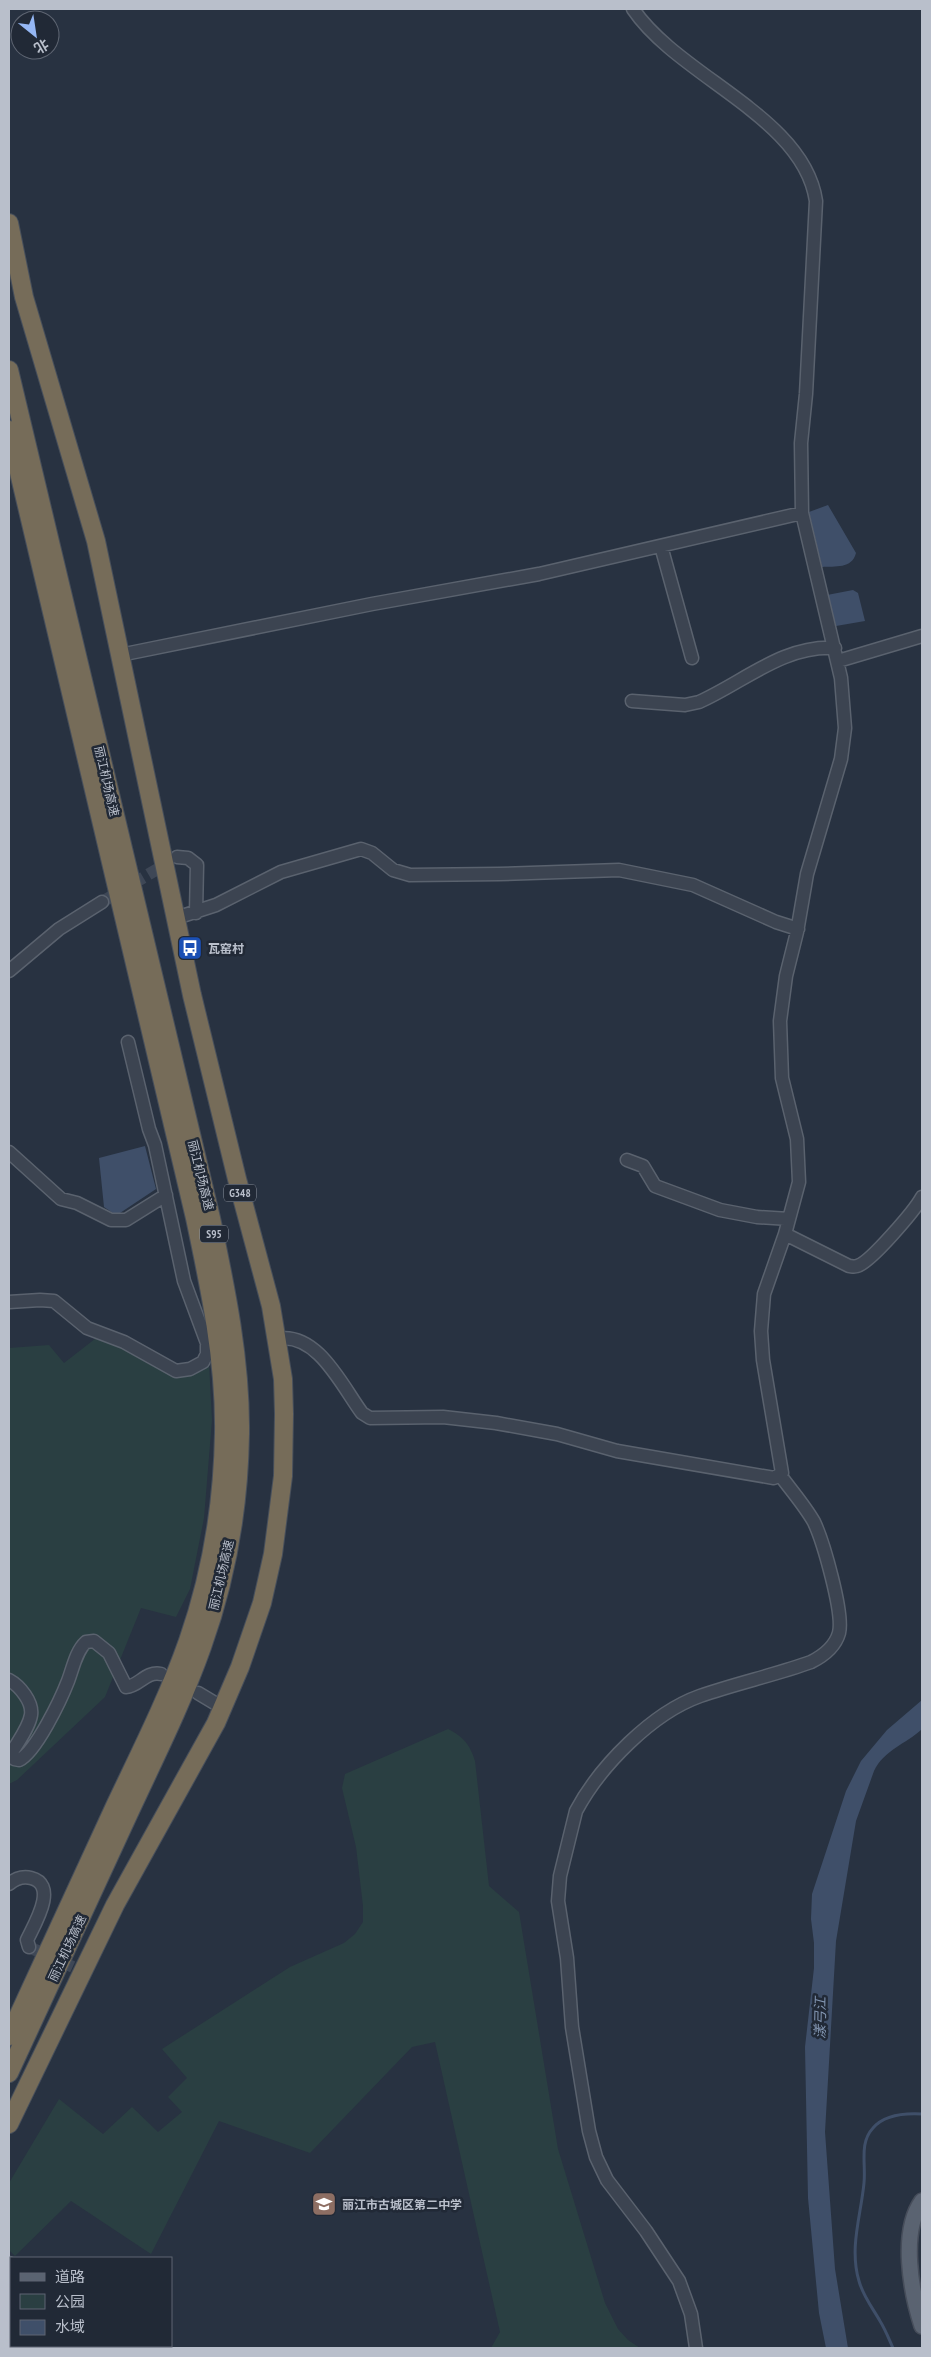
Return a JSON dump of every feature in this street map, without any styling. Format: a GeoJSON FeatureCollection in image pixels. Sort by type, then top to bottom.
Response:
{"type":"FeatureCollection","features":[{"type":"Feature","properties":{"kind":"highway","name":"G348"},"geometry":{"type":"LineString","coordinates":[[9,222],[28,313],[96,541],[214,1087],[266,1284],[278,1339],[283,1379],[284,1414],[283,1476],[278,1529],[268,1579],[255,1624],[222,1708],[78,1969],[9,2124]]}},
{"type":"Feature","properties":{"kind":"highway","name":"丽江机场高速"},"geometry":{"type":"LineString","coordinates":[[9,370],[213,1227],[231,1317],[239,1394],[240,1434],[231,1534],[220,1586],[203,1646],[149,1773],[9,2074]]}},
{"type":"Feature","properties":{"kind":"highway","name":"丽江机场高速"},"geometry":{"type":"LineString","coordinates":[[9,430],[195,1218],[215,1320],[224,1426],[223,1457],[215,1532],[205,1582],[188,1641],[135,1766],[9,2036]]}},
{"type":"Feature","properties":{"kind":"main road"},"geometry":{"type":"LineString","coordinates":[[922,2201],[913,2220],[910,2251],[912,2282],[922,2326]]}},
{"type":"Feature","properties":{"kind":"street"},"geometry":{"type":"LineString","coordinates":[[278,1339],[301,1340],[318,1351],[362,1413],[370,1418],[443,1417],[496,1423],[557,1434],[617,1450],[774,1478],[782,1473],[763,1360],[761,1331],[764,1294],[785,1234],[799,1182],[800,1167],[795,1127],[782,1078],[780,1028],[786,976],[798,929],[807,874],[844,744],[844,695],[838,662],[802,513],[801,443],[806,394],[816,211],[812,182],[804,164],[779,133],[670,49],[651,31],[633,9]]}},
{"type":"Feature","properties":{"kind":"street"},"geometry":{"type":"LineString","coordinates":[[120,656],[372,604],[539,574],[802,513]]}},
{"type":"Feature","properties":{"kind":"street"},"geometry":{"type":"LineString","coordinates":[[661,546],[692,658]]}},
{"type":"Feature","properties":{"kind":"street"},"geometry":{"type":"LineString","coordinates":[[838,662],[922,636]]}},
{"type":"Feature","properties":{"kind":"street"},"geometry":{"type":"LineString","coordinates":[[632,701],[685,705],[699,702],[794,652],[813,648],[834,648]]}},
{"type":"Feature","properties":{"kind":"street"},"geometry":{"type":"LineString","coordinates":[[176,918],[216,905],[281,872],[361,850],[372,853],[393,870],[410,875],[619,870],[693,885],[776,922],[798,929]]}},
{"type":"Feature","properties":{"kind":"street"},"geometry":{"type":"LineString","coordinates":[[177,857],[188,858],[197,865],[196,913]]}},
{"type":"Feature","properties":{"kind":"street"},"geometry":{"type":"LineString","coordinates":[[9,971],[59,929],[102,902]]}},
{"type":"Feature","properties":{"kind":"street"},"geometry":{"type":"LineString","coordinates":[[9,1302],[54,1301],[87,1328],[124,1342],[176,1370],[190,1369],[201,1364],[206,1357],[208,1343],[184,1281],[166,1195],[128,1042]]}},
{"type":"Feature","properties":{"kind":"street"},"geometry":{"type":"LineString","coordinates":[[9,1152],[61,1199],[77,1203],[111,1220],[126,1220],[166,1195]]}},
{"type":"Feature","properties":{"kind":"street"},"geometry":{"type":"LineString","coordinates":[[628,1160],[643,1166],[656,1186],[720,1210],[757,1217],[789,1219]]}},
{"type":"Feature","properties":{"kind":"street"},"geometry":{"type":"LineString","coordinates":[[785,1234],[849,1266],[857,1266],[868,1258],[914,1211],[922,1197]]}},
{"type":"Feature","properties":{"kind":"street"},"geometry":{"type":"LineString","coordinates":[[696,2348],[691,2314],[679,2281],[646,2231],[607,2180],[592,2144],[572,2027],[566,1958],[558,1907],[558,1888],[576,1812],[585,1796],[600,1774],[654,1723],[676,1707],[699,1696],[811,1662],[830,1650],[836,1639],[840,1619],[827,1559],[813,1522],[780,1475]]}},
{"type":"Feature","properties":{"kind":"street"},"geometry":{"type":"LineString","coordinates":[[9,1680],[20,1688],[30,1708],[31,1717],[11,1754],[14,1759],[19,1760],[28,1754],[57,1706],[82,1646],[88,1641],[99,1643],[108,1653],[126,1687],[132,1686],[149,1674],[161,1674]]}},
{"type":"Feature","properties":{"kind":"street"},"geometry":{"type":"LineString","coordinates":[[198,1693],[222,1708]]}},
{"type":"Feature","properties":{"kind":"street"},"geometry":{"type":"LineString","coordinates":[[9,1884],[15,1880],[29,1877],[38,1881],[43,1888],[44,1900],[27,1940],[29,1947]]}},
{"type":"Feature","properties":{"kind":"green space"},"geometry":{"type":"Polygon","coordinates":[[[100,1335],[171,1373],[209,1363],[212,1420],[204,1518],[190,1589],[176,1617],[141,1608],[105,1697],[17,1780],[9,1784],[9,1348],[49,1345],[64,1363],[100,1335]]]}},
{"type":"Feature","properties":{"kind":"green space"},"geometry":{"type":"Polygon","coordinates":[[[448,1729],[466,1742],[475,1761],[489,1886],[519,1912],[558,2149],[605,2303],[618,2329],[628,2340],[640,2348],[491,2348],[500,2332],[435,2042],[412,2047],[310,2153],[219,2121],[151,2254],[71,2201],[15,2256],[9,2250],[9,2183],[59,2099],[103,2134],[132,2107],[158,2132],[182,2112],[168,2097],[187,2078],[162,2049],[290,1967],[344,1943],[355,1934],[363,1922],[356,1847],[342,1788],[345,1774],[448,1729]]]}},
{"type":"Feature","properties":{"kind":"water"},"geometry":{"type":"Polygon","coordinates":[[[828,505],[856,553],[851,562],[842,566],[822,567],[809,512],[828,505]]]}},
{"type":"Feature","properties":{"kind":"water"},"geometry":{"type":"Polygon","coordinates":[[[853,590],[858,593],[865,621],[836,626],[827,595],[853,590]]]}},
{"type":"Feature","properties":{"kind":"water"},"geometry":{"type":"Polygon","coordinates":[[[145,1146],[156,1189],[120,1213],[113,1213],[104,1207],[99,1158],[145,1146]]]}},
{"type":"Feature","properties":{"kind":"water","name":"漾弓江"},"geometry":{"type":"Polygon","coordinates":[[[922,1700],[922,1729],[889,1752],[878,1764],[856,1821],[836,1941],[825,2132],[835,2269],[848,2348],[826,2348],[819,2313],[808,2198],[805,2047],[814,1968],[814,1943],[811,1919],[812,1894],[846,1791],[861,1761],[887,1730],[922,1700]]]}},
{"type":"Feature","properties":{"kind":"waterway"},"geometry":{"type":"LineString","coordinates":[[893,2348],[884,2327],[863,2292],[856,2269],[855,2244],[864,2183],[864,2154],[866,2140],[878,2123],[889,2117],[902,2114],[922,2114]]}},
{"type":"Feature","properties":{"kind":"tunnel"},"geometry":{"type":"LineString","coordinates":[[102,902],[171,861]]}},
{"type":"Feature","properties":{"kind":"tunnel"},"geometry":{"type":"LineString","coordinates":[[29,1947],[73,1967]]}},
{"type":"Feature","properties":{"kind":"place","name":"瓦窑村"},"geometry":{"type":"Point","coordinates":[190,948]}},
{"type":"Feature","properties":{"kind":"place","name":"丽江市古城区第二中学"},"geometry":{"type":"Point","coordinates":[324,2204]}}]}
